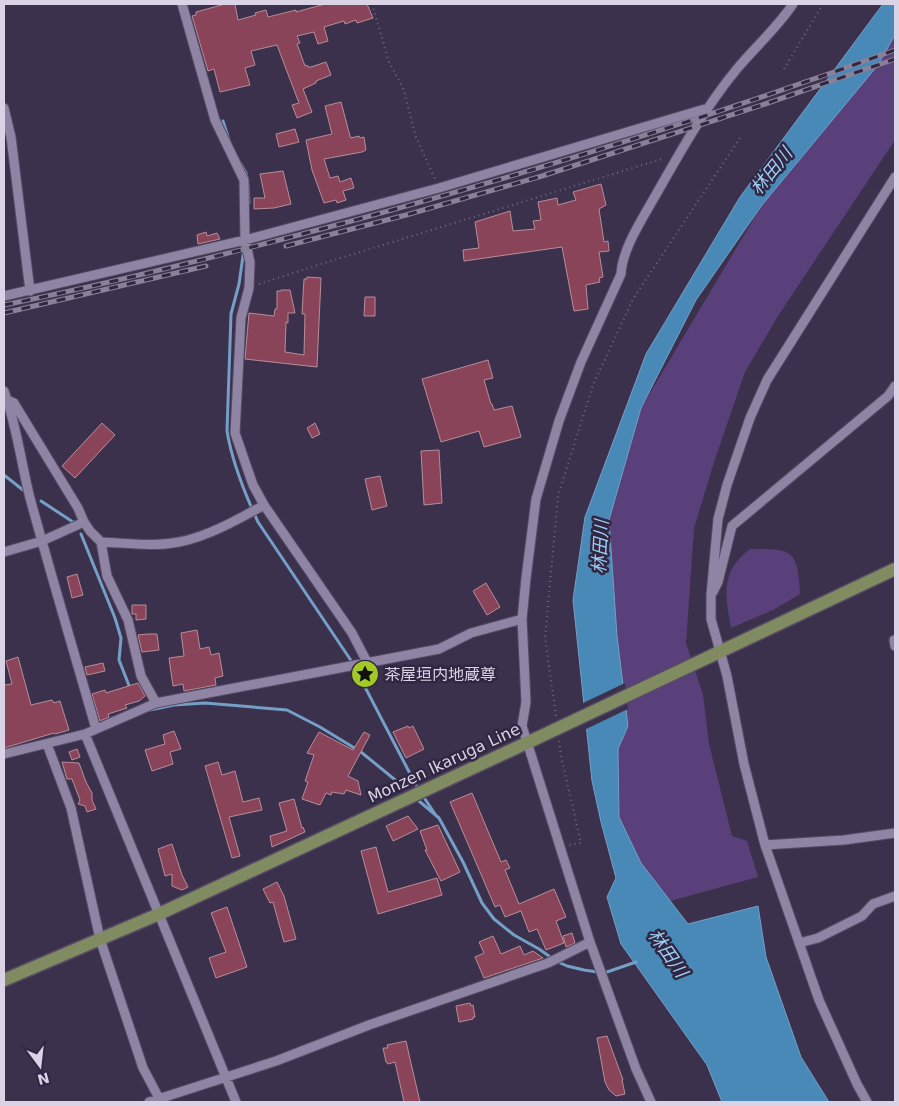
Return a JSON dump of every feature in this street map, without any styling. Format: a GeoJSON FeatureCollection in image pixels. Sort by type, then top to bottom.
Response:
{"type":"FeatureCollection","features":[{"type":"Feature","properties":{"kind":"main road","name":"Monzen Ikaruga Line"},"geometry":{"type":"LineString","coordinates":[[4,980],[159,914],[895,569]]}},
{"type":"Feature","properties":{"kind":"street"},"geometry":{"type":"LineString","coordinates":[[182,4],[215,120],[244,180],[245,240],[250,262],[249,288],[241,318],[235,433],[253,485],[264,505],[352,632],[367,662]]}},
{"type":"Feature","properties":{"kind":"street"},"geometry":{"type":"LineString","coordinates":[[651,1102],[636,1069],[590,942],[530,741],[522,726],[526,702],[522,619],[536,499],[559,421],[581,362],[621,274],[622,264],[638,227],[679,154],[708,108],[737,70],[785,16],[793,4]]}},
{"type":"Feature","properties":{"kind":"street"},"geometry":{"type":"LineString","coordinates":[[4,108],[11,137],[30,291]]}},
{"type":"Feature","properties":{"kind":"street"},"geometry":{"type":"LineString","coordinates":[[4,296],[245,240],[439,188],[708,108]]}},
{"type":"Feature","properties":{"kind":"street"},"geometry":{"type":"LineString","coordinates":[[867,1102],[819,1000],[765,845],[744,764],[727,676],[716,653],[711,619],[711,595],[718,519],[726,485],[753,410],[767,380],[895,176]]}},
{"type":"Feature","properties":{"kind":"street"},"geometry":{"type":"LineString","coordinates":[[711,595],[718,582],[732,526],[894,392]]}},
{"type":"Feature","properties":{"kind":"street"},"geometry":{"type":"LineString","coordinates":[[6,396],[14,403],[78,508],[84,522],[101,542],[107,576],[128,620],[141,676],[156,703]]}},
{"type":"Feature","properties":{"kind":"street"},"geometry":{"type":"LineString","coordinates":[[6,396],[42,541],[96,729]]}},
{"type":"Feature","properties":{"kind":"street"},"geometry":{"type":"LineString","coordinates":[[101,542],[152,545],[180,542],[210,532],[264,505]]}},
{"type":"Feature","properties":{"kind":"street"},"geometry":{"type":"LineString","coordinates":[[4,552],[42,541],[84,522]]}},
{"type":"Feature","properties":{"kind":"street"},"geometry":{"type":"LineString","coordinates":[[4,754],[85,734],[156,703],[439,648],[471,633],[522,619]]}},
{"type":"Feature","properties":{"kind":"street"},"geometry":{"type":"LineString","coordinates":[[895,640],[895,646]]}},
{"type":"Feature","properties":{"kind":"street"},"geometry":{"type":"LineString","coordinates":[[85,734],[236,1102]]}},
{"type":"Feature","properties":{"kind":"street"},"geometry":{"type":"LineString","coordinates":[[47,744],[71,808],[100,939],[143,1068],[161,1101]]}},
{"type":"Feature","properties":{"kind":"street"},"geometry":{"type":"LineString","coordinates":[[765,845],[844,840],[895,833]]}},
{"type":"Feature","properties":{"kind":"street"},"geometry":{"type":"LineString","coordinates":[[799,944],[818,938],[862,916],[873,904],[895,896]]}},
{"type":"Feature","properties":{"kind":"street"},"geometry":{"type":"LineString","coordinates":[[149,1102],[161,1101],[276,1061],[369,1025],[548,963],[590,942]]}},
{"type":"Feature","properties":{"kind":"path"},"geometry":{"type":"LineString","coordinates":[[372,4],[389,62],[403,88],[416,137],[439,188]]}},
{"type":"Feature","properties":{"kind":"path"},"geometry":{"type":"LineString","coordinates":[[784,69],[823,4]]}},
{"type":"Feature","properties":{"kind":"path"},"geometry":{"type":"LineString","coordinates":[[556,717],[546,638],[558,496],[593,385],[634,299],[740,138]]}},
{"type":"Feature","properties":{"kind":"path"},"geometry":{"type":"LineString","coordinates":[[249,288],[318,264],[679,154]]}},
{"type":"Feature","properties":{"kind":"path"},"geometry":{"type":"LineString","coordinates":[[558,736],[581,843],[561,846]]}},
{"type":"Feature","properties":{"kind":"shaded area"},"geometry":{"type":"Polygon","coordinates":[[[895,35],[895,140],[778,316],[745,372],[694,528],[686,643],[703,695],[709,744],[732,836],[747,841],[758,877],[670,901],[641,863],[619,817],[618,749],[628,726],[617,636],[609,520],[641,408],[762,205],[878,65],[895,35]]]}},
{"type":"Feature","properties":{"kind":"shaded area"},"geometry":{"type":"Polygon","coordinates":[[[750,549],[784,551],[790,555],[797,568],[800,594],[773,610],[731,628],[726,595],[729,575],[740,558],[750,549]]]}},
{"type":"Feature","properties":{"kind":"water","name":"林田川"},"geometry":{"type":"Polygon","coordinates":[[[883,4],[895,4],[895,35],[878,65],[762,205],[696,300],[641,408],[609,520],[617,636],[628,726],[618,749],[619,817],[641,863],[688,924],[758,906],[766,957],[801,1057],[829,1102],[722,1102],[707,1065],[621,944],[607,897],[616,878],[592,781],[573,600],[585,517],[646,354],[740,197],[883,4]]]}},
{"type":"Feature","properties":{"kind":"pier"},"geometry":{"type":"Polygon","coordinates":[[[625,683],[628,709],[584,730],[581,704],[625,683]]]}},
{"type":"Feature","properties":{"kind":"building"},"geometry":{"type":"Polygon","coordinates":[[[225,4],[235,4],[238,20],[266,10],[268,17],[325,4],[367,4],[373,18],[357,23],[356,20],[345,24],[344,21],[324,27],[328,41],[318,44],[314,32],[297,36],[300,43],[297,44],[305,66],[311,67],[326,62],[331,75],[303,89],[312,112],[297,118],[292,105],[299,103],[277,45],[251,51],[255,65],[245,68],[250,85],[220,92],[214,69],[208,71],[192,16],[196,15],[196,12],[225,4]]]}},
{"type":"Feature","properties":{"kind":"building"},"geometry":{"type":"Polygon","coordinates":[[[341,102],[351,138],[364,137],[366,150],[324,159],[330,178],[338,176],[340,182],[351,178],[354,188],[343,191],[346,200],[337,203],[336,200],[324,203],[312,170],[306,140],[332,134],[325,106],[341,102]]]}},
{"type":"Feature","properties":{"kind":"building"},"geometry":{"type":"Polygon","coordinates":[[[295,129],[299,142],[279,147],[276,134],[295,129]]]}},
{"type":"Feature","properties":{"kind":"building"},"geometry":{"type":"Polygon","coordinates":[[[283,171],[291,204],[274,208],[254,209],[254,198],[265,198],[260,174],[283,171]]]}},
{"type":"Feature","properties":{"kind":"building"},"geometry":{"type":"Polygon","coordinates":[[[601,184],[606,205],[599,209],[604,242],[608,241],[609,251],[599,252],[603,277],[599,278],[600,282],[586,285],[588,309],[574,311],[562,247],[464,261],[463,250],[479,248],[475,222],[510,211],[513,231],[535,229],[533,221],[541,220],[538,202],[557,198],[558,205],[576,200],[573,192],[601,184]]]}},
{"type":"Feature","properties":{"kind":"building"},"geometry":{"type":"Polygon","coordinates":[[[206,232],[207,236],[217,233],[220,239],[198,244],[197,235],[206,232]]]}},
{"type":"Feature","properties":{"kind":"building"},"geometry":{"type":"Polygon","coordinates":[[[307,277],[321,278],[317,367],[245,359],[249,313],[274,316],[275,309],[277,309],[277,291],[281,290],[290,290],[295,313],[288,313],[285,352],[304,355],[305,314],[302,314],[304,279],[307,279],[307,277]]]}},
{"type":"Feature","properties":{"kind":"building"},"geometry":{"type":"Polygon","coordinates":[[[365,297],[375,297],[375,316],[364,316],[365,297]]]}},
{"type":"Feature","properties":{"kind":"building"},"geometry":{"type":"Polygon","coordinates":[[[488,360],[493,378],[484,380],[491,404],[494,410],[512,406],[521,437],[484,447],[479,431],[441,442],[422,379],[488,360]]]}},
{"type":"Feature","properties":{"kind":"building"},"geometry":{"type":"Polygon","coordinates":[[[102,423],[115,435],[75,478],[62,466],[102,423]]]}},
{"type":"Feature","properties":{"kind":"building"},"geometry":{"type":"Polygon","coordinates":[[[315,423],[320,434],[312,438],[307,428],[315,423]]]}},
{"type":"Feature","properties":{"kind":"building"},"geometry":{"type":"Polygon","coordinates":[[[439,450],[442,503],[424,505],[421,451],[439,450]]]}},
{"type":"Feature","properties":{"kind":"building"},"geometry":{"type":"Polygon","coordinates":[[[380,476],[387,506],[372,510],[365,479],[380,476]]]}},
{"type":"Feature","properties":{"kind":"building"},"geometry":{"type":"Polygon","coordinates":[[[77,574],[83,595],[72,598],[67,577],[77,574]]]}},
{"type":"Feature","properties":{"kind":"building"},"geometry":{"type":"Polygon","coordinates":[[[486,583],[500,607],[487,615],[473,591],[486,583]]]}},
{"type":"Feature","properties":{"kind":"building"},"geometry":{"type":"Polygon","coordinates":[[[132,605],[146,605],[146,619],[136,620],[136,614],[132,614],[132,605]]]}},
{"type":"Feature","properties":{"kind":"building"},"geometry":{"type":"Polygon","coordinates":[[[197,630],[200,649],[209,647],[211,655],[219,653],[223,676],[215,678],[216,685],[184,691],[183,684],[173,686],[169,658],[184,656],[181,633],[197,630]]]}},
{"type":"Feature","properties":{"kind":"building"},"geometry":{"type":"Polygon","coordinates":[[[157,634],[159,650],[142,652],[138,635],[157,634]]]}},
{"type":"Feature","properties":{"kind":"building"},"geometry":{"type":"Polygon","coordinates":[[[18,657],[31,705],[52,700],[54,703],[60,701],[69,730],[4,748],[4,685],[12,684],[6,661],[18,657]]]}},
{"type":"Feature","properties":{"kind":"building"},"geometry":{"type":"Polygon","coordinates":[[[103,663],[105,671],[87,675],[85,667],[103,663]]]}},
{"type":"Feature","properties":{"kind":"building"},"geometry":{"type":"Polygon","coordinates":[[[138,683],[145,696],[139,701],[125,705],[127,708],[108,714],[109,717],[100,721],[92,694],[105,690],[106,693],[138,683]]]}},
{"type":"Feature","properties":{"kind":"building"},"geometry":{"type":"Polygon","coordinates":[[[408,726],[409,728],[413,726],[424,749],[406,758],[393,732],[408,726]]]}},
{"type":"Feature","properties":{"kind":"building"},"geometry":{"type":"Polygon","coordinates":[[[174,731],[181,749],[170,752],[173,764],[152,771],[145,750],[165,744],[163,735],[174,731]]]}},
{"type":"Feature","properties":{"kind":"building"},"geometry":{"type":"Polygon","coordinates":[[[319,732],[353,750],[364,732],[370,735],[348,776],[358,781],[361,795],[346,790],[344,794],[332,792],[331,795],[326,793],[320,805],[302,799],[308,782],[305,781],[314,755],[307,753],[319,732]]]}},
{"type":"Feature","properties":{"kind":"building"},"geometry":{"type":"Polygon","coordinates":[[[77,749],[80,757],[72,760],[69,752],[77,749]]]}},
{"type":"Feature","properties":{"kind":"building"},"geometry":{"type":"Polygon","coordinates":[[[62,762],[79,763],[92,793],[92,800],[96,809],[87,812],[85,806],[78,804],[80,800],[72,779],[67,779],[62,762]]]}},
{"type":"Feature","properties":{"kind":"building"},"geometry":{"type":"Polygon","coordinates":[[[218,762],[222,775],[235,771],[243,802],[259,798],[262,810],[229,817],[240,856],[232,858],[205,766],[218,762]]]}},
{"type":"Feature","properties":{"kind":"building"},"geometry":{"type":"Polygon","coordinates":[[[472,793],[501,862],[506,860],[510,868],[505,870],[519,904],[554,889],[566,917],[556,921],[564,943],[546,950],[537,929],[529,932],[521,911],[505,917],[500,905],[495,907],[450,802],[472,793]]]}},
{"type":"Feature","properties":{"kind":"building"},"geometry":{"type":"Polygon","coordinates":[[[294,799],[302,828],[305,832],[272,847],[270,836],[287,831],[279,803],[294,799]]]}},
{"type":"Feature","properties":{"kind":"building"},"geometry":{"type":"Polygon","coordinates":[[[408,816],[418,829],[393,841],[386,826],[408,816]]]}},
{"type":"Feature","properties":{"kind":"building"},"geometry":{"type":"Polygon","coordinates":[[[438,825],[460,872],[441,881],[425,850],[427,850],[420,831],[438,825]]]}},
{"type":"Feature","properties":{"kind":"building"},"geometry":{"type":"Polygon","coordinates":[[[172,844],[188,887],[182,890],[172,886],[172,874],[165,876],[158,849],[172,844]]]}},
{"type":"Feature","properties":{"kind":"building"},"geometry":{"type":"Polygon","coordinates":[[[376,847],[388,892],[437,878],[442,895],[378,914],[361,851],[376,847]]]}},
{"type":"Feature","properties":{"kind":"building"},"geometry":{"type":"Polygon","coordinates":[[[277,882],[284,896],[296,939],[284,942],[273,902],[270,903],[263,889],[277,882]]]}},
{"type":"Feature","properties":{"kind":"building"},"geometry":{"type":"Polygon","coordinates":[[[227,907],[247,967],[216,978],[209,958],[226,952],[211,913],[227,907]]]}},
{"type":"Feature","properties":{"kind":"building"},"geometry":{"type":"Polygon","coordinates":[[[572,933],[575,943],[566,947],[563,936],[572,933]]]}},
{"type":"Feature","properties":{"kind":"building"},"geometry":{"type":"Polygon","coordinates":[[[493,936],[501,954],[520,946],[524,955],[533,951],[543,958],[484,978],[475,957],[484,953],[479,942],[493,936]]]}},
{"type":"Feature","properties":{"kind":"building"},"geometry":{"type":"Polygon","coordinates":[[[470,1003],[471,1006],[473,1005],[475,1017],[459,1022],[456,1006],[470,1003]]]}},
{"type":"Feature","properties":{"kind":"building"},"geometry":{"type":"Polygon","coordinates":[[[607,1036],[623,1080],[625,1094],[616,1096],[609,1090],[605,1082],[597,1038],[607,1036]]]}},
{"type":"Feature","properties":{"kind":"building"},"geometry":{"type":"Polygon","coordinates":[[[406,1041],[420,1102],[404,1102],[395,1062],[388,1064],[386,1062],[383,1048],[388,1048],[387,1045],[406,1041]]]}},
{"type":"Feature","properties":{"kind":"waterway"},"geometry":{"type":"LineString","coordinates":[[223,121],[229,140]]}},
{"type":"Feature","properties":{"kind":"waterway"},"geometry":{"type":"LineString","coordinates":[[241,164],[247,178]]}},
{"type":"Feature","properties":{"kind":"waterway"},"geometry":{"type":"LineString","coordinates":[[248,185],[249,203]]}},
{"type":"Feature","properties":{"kind":"waterway"},"geometry":{"type":"LineString","coordinates":[[244,249],[239,284],[231,314],[227,431],[236,466],[258,522],[352,662],[418,789]]}},
{"type":"Feature","properties":{"kind":"waterway"},"geometry":{"type":"LineString","coordinates":[[4,475],[23,490]]}},
{"type":"Feature","properties":{"kind":"waterway"},"geometry":{"type":"LineString","coordinates":[[41,501],[73,522]]}},
{"type":"Feature","properties":{"kind":"waterway"},"geometry":{"type":"LineString","coordinates":[[81,534],[115,618],[121,638],[119,660],[130,688]]}},
{"type":"Feature","properties":{"kind":"waterway"},"geometry":{"type":"LineString","coordinates":[[150,710],[174,705],[205,703],[287,710],[320,727],[361,752],[399,783]]}},
{"type":"Feature","properties":{"kind":"waterway"},"geometry":{"type":"LineString","coordinates":[[423,796],[435,814]]}},
{"type":"Feature","properties":{"kind":"waterway"},"geometry":{"type":"LineString","coordinates":[[419,801],[439,818],[463,862],[482,903],[494,919],[514,935],[556,961],[584,970],[604,973],[636,962]]}},
{"type":"Feature","properties":{"kind":"railway"},"geometry":{"type":"LineString","coordinates":[[4,305],[89,287],[217,256],[344,223],[553,164],[691,121],[895,50]]}},
{"type":"Feature","properties":{"kind":"railway"},"geometry":{"type":"LineString","coordinates":[[286,246],[406,215],[542,176],[765,104],[895,59]]}},
{"type":"Feature","properties":{"kind":"railway"},"geometry":{"type":"LineString","coordinates":[[4,313],[206,266]]}},
{"type":"Feature","properties":{"kind":"place","name":"茶屋垣内地蔵尊"},"geometry":{"type":"Point","coordinates":[365,674]}}]}
